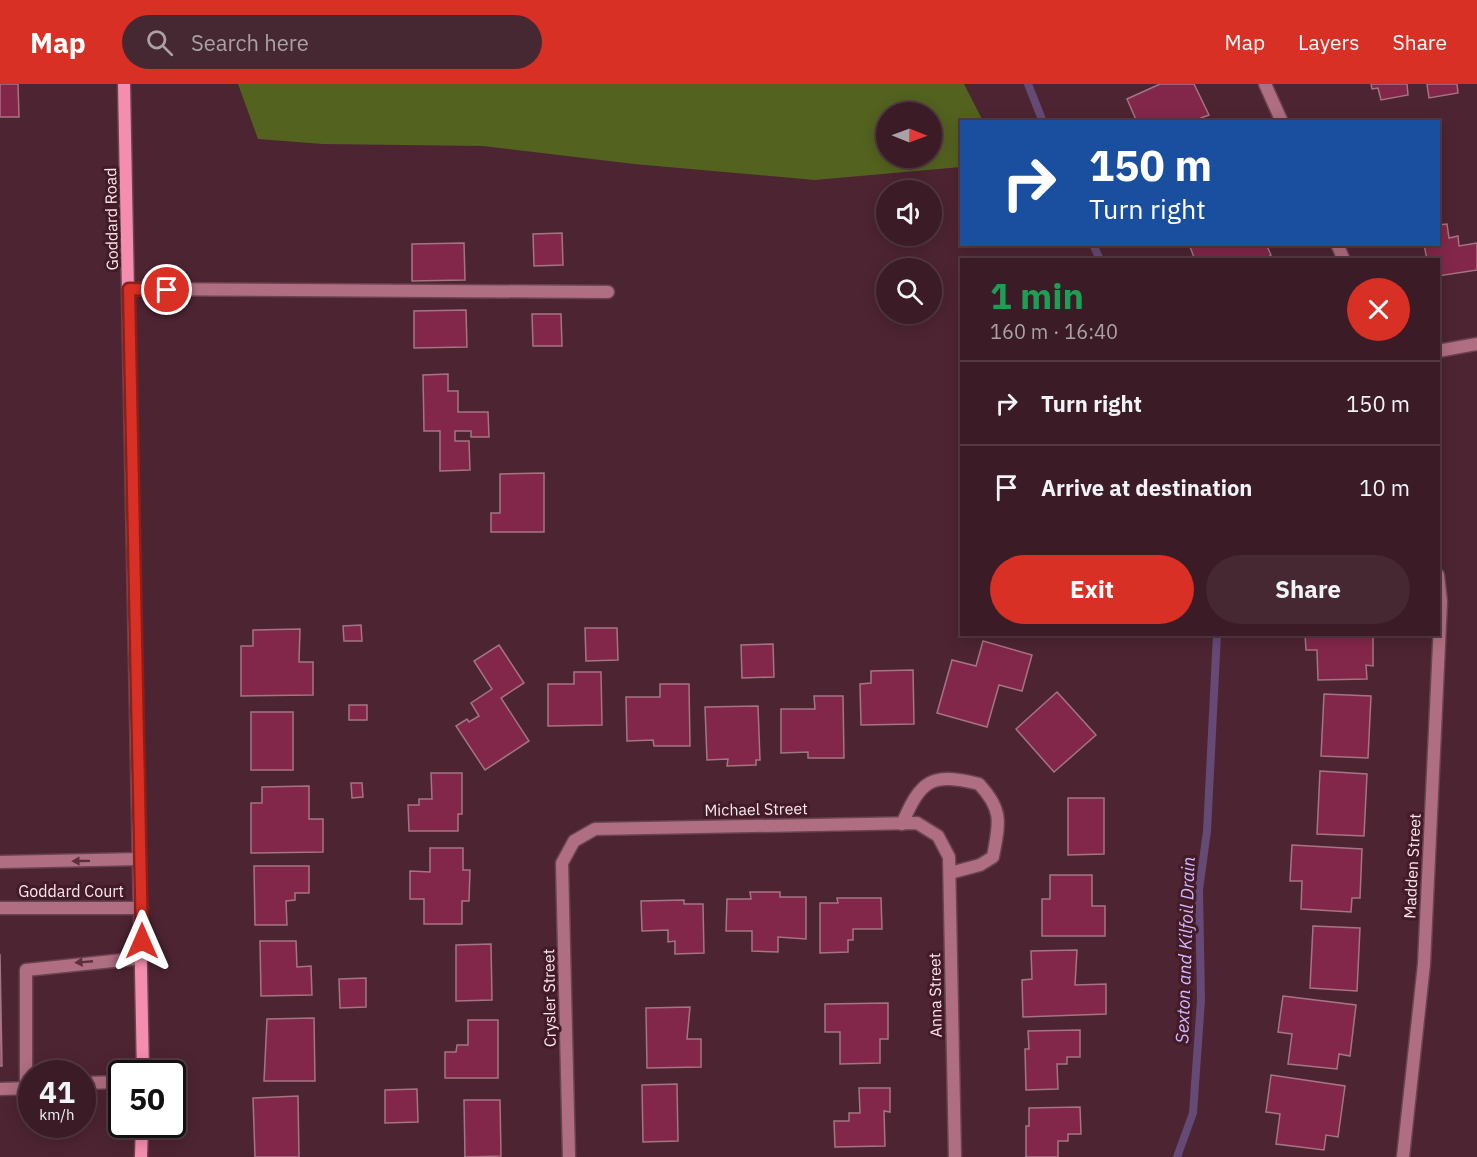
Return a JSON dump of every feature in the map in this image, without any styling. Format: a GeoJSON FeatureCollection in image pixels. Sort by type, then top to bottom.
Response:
{"type":"FeatureCollection","features":[{"type":"Feature","properties":{"kind":"main road","name":"Goddard Road"},"geometry":{"type":"LineString","coordinates":[[124,84],[142,908],[143,1060]]}},
{"type":"Feature","properties":{"kind":"main road"},"geometry":{"type":"LineString","coordinates":[[141,1157],[142,1138]]}},
{"type":"Feature","properties":{"kind":"street"},"geometry":{"type":"LineString","coordinates":[[1265,84],[1281,120]]}},
{"type":"Feature","properties":{"kind":"street"},"geometry":{"type":"LineString","coordinates":[[129,289],[608,292]]}},
{"type":"Feature","properties":{"kind":"street"},"geometry":{"type":"LineString","coordinates":[[1440,351],[1477,344]]}},
{"type":"Feature","properties":{"kind":"street","name":"Madden Street"},"geometry":{"type":"LineString","coordinates":[[1440,593],[1440,623]]}},
{"type":"Feature","properties":{"kind":"street","name":"Madden Street"},"geometry":{"type":"LineString","coordinates":[[1403,1157],[1424,964],[1439,636]]}},
{"type":"Feature","properties":{"kind":"street"},"geometry":{"type":"LineString","coordinates":[[902,824],[915,794],[925,784],[943,780],[979,784],[992,798],[999,813],[993,857],[980,865],[950,873]]}},
{"type":"Feature","properties":{"kind":"street","name":"Michael Street"},"geometry":{"type":"LineString","coordinates":[[574,841],[595,829],[902,824],[917,824],[939,836]]}},
{"type":"Feature","properties":{"kind":"street","name":"Anna Street"},"geometry":{"type":"LineString","coordinates":[[939,836],[949,856],[950,873],[955,1157]]}},
{"type":"Feature","properties":{"kind":"street","name":"Crysler Street"},"geometry":{"type":"LineString","coordinates":[[569,1157],[562,863],[574,841]]}},
{"type":"Feature","properties":{"kind":"street","name":"Goddard Court"},"geometry":{"type":"LineString","coordinates":[[0,862],[140,859]]}},
{"type":"Feature","properties":{"kind":"street","name":"Goddard Court"},"geometry":{"type":"LineString","coordinates":[[0,908],[142,908]]}},
{"type":"Feature","properties":{"kind":"street"},"geometry":{"type":"LineString","coordinates":[[28,1060],[26,970],[142,958]]}},
{"type":"Feature","properties":{"kind":"street"},"geometry":{"type":"LineString","coordinates":[[0,1089],[18,1088]]}},
{"type":"Feature","properties":{"kind":"green space"},"geometry":{"type":"Polygon","coordinates":[[[238,84],[964,84],[982,120],[960,120],[960,167],[815,180],[634,164],[483,146],[323,144],[258,139],[238,84]]]}},
{"type":"Feature","properties":{"kind":"building"},"geometry":{"type":"Polygon","coordinates":[[[0,84],[18,84],[19,117],[0,117],[0,84]]]}},
{"type":"Feature","properties":{"kind":"building"},"geometry":{"type":"Polygon","coordinates":[[[1160,84],[1194,84],[1209,115],[1201,118],[1202,120],[1136,120],[1127,99],[1160,84]]]}},
{"type":"Feature","properties":{"kind":"building"},"geometry":{"type":"Polygon","coordinates":[[[1371,84],[1407,84],[1408,95],[1381,100],[1378,88],[1372,89],[1371,84]]]}},
{"type":"Feature","properties":{"kind":"building"},"geometry":{"type":"Polygon","coordinates":[[[1427,84],[1457,84],[1458,93],[1429,98],[1427,84]]]}},
{"type":"Feature","properties":{"kind":"building"},"geometry":{"type":"Polygon","coordinates":[[[1447,224],[1449,238],[1458,236],[1459,246],[1477,243],[1477,270],[1440,276],[1440,258],[1427,258],[1424,246],[1440,246],[1440,225],[1447,224]]]}},
{"type":"Feature","properties":{"kind":"building"},"geometry":{"type":"Polygon","coordinates":[[[562,233],[563,265],[534,266],[533,234],[562,233]]]}},
{"type":"Feature","properties":{"kind":"building"},"geometry":{"type":"Polygon","coordinates":[[[464,243],[465,280],[412,281],[412,244],[464,243]]]}},
{"type":"Feature","properties":{"kind":"building"},"geometry":{"type":"Polygon","coordinates":[[[1190,246],[1267,246],[1271,255],[1267,258],[1194,258],[1190,246]]]}},
{"type":"Feature","properties":{"kind":"building"},"geometry":{"type":"Polygon","coordinates":[[[466,310],[467,347],[414,348],[414,311],[466,310]]]}},
{"type":"Feature","properties":{"kind":"building"},"geometry":{"type":"Polygon","coordinates":[[[532,314],[561,314],[562,346],[533,346],[532,314]]]}},
{"type":"Feature","properties":{"kind":"building"},"geometry":{"type":"Polygon","coordinates":[[[448,374],[448,391],[458,391],[458,412],[488,412],[489,437],[471,437],[471,431],[455,431],[455,441],[469,441],[470,470],[440,471],[440,431],[424,431],[423,375],[448,374]]]}},
{"type":"Feature","properties":{"kind":"building"},"geometry":{"type":"Polygon","coordinates":[[[544,473],[544,532],[491,532],[491,513],[500,513],[500,474],[544,473]]]}},
{"type":"Feature","properties":{"kind":"building"},"geometry":{"type":"Polygon","coordinates":[[[361,625],[362,641],[344,641],[343,626],[361,625]]]}},
{"type":"Feature","properties":{"kind":"building"},"geometry":{"type":"Polygon","coordinates":[[[585,628],[617,628],[618,660],[586,661],[585,628]]]}},
{"type":"Feature","properties":{"kind":"building"},"geometry":{"type":"Polygon","coordinates":[[[300,629],[299,662],[313,662],[313,695],[241,696],[241,646],[253,646],[253,630],[300,629]]]}},
{"type":"Feature","properties":{"kind":"building"},"geometry":{"type":"Polygon","coordinates":[[[1305,636],[1373,636],[1373,666],[1366,665],[1367,679],[1318,680],[1317,650],[1306,650],[1305,636]]]}},
{"type":"Feature","properties":{"kind":"building"},"geometry":{"type":"Polygon","coordinates":[[[983,641],[1032,655],[1022,691],[999,685],[987,727],[937,713],[952,660],[976,666],[983,641]]]}},
{"type":"Feature","properties":{"kind":"building"},"geometry":{"type":"Polygon","coordinates":[[[773,644],[774,677],[742,678],[741,645],[773,644]]]}},
{"type":"Feature","properties":{"kind":"building"},"geometry":{"type":"Polygon","coordinates":[[[499,645],[524,683],[501,698],[529,741],[485,770],[456,726],[467,719],[469,722],[479,716],[471,703],[492,689],[474,661],[499,645]]]}},
{"type":"Feature","properties":{"kind":"building"},"geometry":{"type":"Polygon","coordinates":[[[913,670],[914,724],[861,725],[860,684],[871,683],[871,671],[913,670]]]}},
{"type":"Feature","properties":{"kind":"building"},"geometry":{"type":"Polygon","coordinates":[[[574,672],[601,672],[602,725],[548,726],[548,684],[574,684],[574,672]]]}},
{"type":"Feature","properties":{"kind":"building"},"geometry":{"type":"Polygon","coordinates":[[[660,684],[689,684],[690,746],[654,746],[653,740],[627,741],[626,697],[660,697],[660,684]]]}},
{"type":"Feature","properties":{"kind":"building"},"geometry":{"type":"Polygon","coordinates":[[[1057,692],[1096,735],[1054,772],[1016,729],[1057,692]]]}},
{"type":"Feature","properties":{"kind":"building"},"geometry":{"type":"Polygon","coordinates":[[[1324,694],[1371,696],[1368,758],[1321,756],[1324,694]]]}},
{"type":"Feature","properties":{"kind":"building"},"geometry":{"type":"Polygon","coordinates":[[[814,696],[843,696],[844,758],[808,758],[808,752],[781,753],[781,709],[815,709],[814,696]]]}},
{"type":"Feature","properties":{"kind":"building"},"geometry":{"type":"Polygon","coordinates":[[[349,705],[367,705],[367,720],[349,720],[349,705]]]}},
{"type":"Feature","properties":{"kind":"building"},"geometry":{"type":"Polygon","coordinates":[[[758,706],[760,760],[756,760],[756,765],[727,766],[728,759],[707,760],[705,707],[758,706]]]}},
{"type":"Feature","properties":{"kind":"building"},"geometry":{"type":"Polygon","coordinates":[[[251,712],[293,712],[293,770],[251,770],[251,712]]]}},
{"type":"Feature","properties":{"kind":"building"},"geometry":{"type":"Polygon","coordinates":[[[1320,771],[1367,774],[1364,836],[1317,834],[1320,771]]]}},
{"type":"Feature","properties":{"kind":"building"},"geometry":{"type":"Polygon","coordinates":[[[431,773],[462,773],[462,814],[458,814],[458,831],[409,831],[408,805],[419,805],[419,799],[432,799],[431,773]]]}},
{"type":"Feature","properties":{"kind":"building"},"geometry":{"type":"Polygon","coordinates":[[[351,783],[362,783],[363,797],[352,798],[351,783]]]}},
{"type":"Feature","properties":{"kind":"building"},"geometry":{"type":"Polygon","coordinates":[[[309,786],[309,819],[323,819],[323,852],[251,853],[251,803],[262,803],[262,787],[309,786]]]}},
{"type":"Feature","properties":{"kind":"building"},"geometry":{"type":"Polygon","coordinates":[[[1068,798],[1104,798],[1104,854],[1068,855],[1068,798]]]}},
{"type":"Feature","properties":{"kind":"building"},"geometry":{"type":"Polygon","coordinates":[[[1292,845],[1362,849],[1360,898],[1352,898],[1351,912],[1301,909],[1302,881],[1290,881],[1292,845]]]}},
{"type":"Feature","properties":{"kind":"building"},"geometry":{"type":"Polygon","coordinates":[[[430,848],[463,848],[463,870],[470,870],[469,901],[462,901],[462,924],[424,924],[424,899],[410,899],[410,871],[430,872],[430,848]]]}},
{"type":"Feature","properties":{"kind":"building"},"geometry":{"type":"Polygon","coordinates":[[[254,866],[309,866],[309,893],[295,893],[295,900],[286,901],[287,925],[255,925],[254,866]]]}},
{"type":"Feature","properties":{"kind":"building"},"geometry":{"type":"Polygon","coordinates":[[[1050,875],[1092,875],[1092,906],[1105,906],[1105,936],[1042,936],[1042,899],[1050,899],[1050,875]]]}},
{"type":"Feature","properties":{"kind":"building"},"geometry":{"type":"Polygon","coordinates":[[[750,892],[780,892],[780,897],[806,897],[806,939],[778,937],[778,952],[752,951],[752,931],[726,931],[727,899],[751,899],[750,892]]]}},
{"type":"Feature","properties":{"kind":"building"},"geometry":{"type":"Polygon","coordinates":[[[837,898],[881,898],[882,929],[853,929],[853,940],[848,940],[848,952],[820,953],[820,903],[838,903],[837,898]]]}},
{"type":"Feature","properties":{"kind":"building"},"geometry":{"type":"Polygon","coordinates":[[[684,900],[684,904],[703,904],[704,953],[675,954],[675,941],[668,942],[668,930],[642,931],[641,901],[684,900]]]}},
{"type":"Feature","properties":{"kind":"building"},"geometry":{"type":"Polygon","coordinates":[[[1313,926],[1360,928],[1357,991],[1310,988],[1313,926]]]}},
{"type":"Feature","properties":{"kind":"building"},"geometry":{"type":"Polygon","coordinates":[[[260,941],[296,941],[297,967],[311,966],[312,995],[261,996],[260,941]]]}},
{"type":"Feature","properties":{"kind":"building"},"geometry":{"type":"Polygon","coordinates":[[[491,944],[492,1000],[456,1001],[456,945],[491,944]]]}},
{"type":"Feature","properties":{"kind":"building"},"geometry":{"type":"Polygon","coordinates":[[[1077,950],[1075,985],[1106,984],[1106,1014],[1023,1017],[1022,980],[1032,979],[1031,951],[1077,950]]]}},
{"type":"Feature","properties":{"kind":"building"},"geometry":{"type":"Polygon","coordinates":[[[0,954],[2,1066],[0,1066],[0,954]]]}},
{"type":"Feature","properties":{"kind":"building"},"geometry":{"type":"Polygon","coordinates":[[[366,978],[366,1007],[340,1008],[339,979],[366,978]]]}},
{"type":"Feature","properties":{"kind":"building"},"geometry":{"type":"Polygon","coordinates":[[[1283,996],[1356,1005],[1350,1056],[1339,1054],[1337,1069],[1288,1064],[1292,1034],[1278,1032],[1283,996]]]}},
{"type":"Feature","properties":{"kind":"building"},"geometry":{"type":"Polygon","coordinates":[[[888,1003],[888,1039],[880,1039],[880,1063],[840,1064],[840,1032],[825,1032],[825,1004],[888,1003]]]}},
{"type":"Feature","properties":{"kind":"building"},"geometry":{"type":"Polygon","coordinates":[[[690,1007],[687,1039],[701,1039],[701,1067],[647,1068],[646,1008],[690,1007]]]}},
{"type":"Feature","properties":{"kind":"building"},"geometry":{"type":"Polygon","coordinates":[[[314,1018],[315,1081],[264,1081],[267,1019],[314,1018]]]}},
{"type":"Feature","properties":{"kind":"building"},"geometry":{"type":"Polygon","coordinates":[[[468,1020],[498,1020],[498,1078],[445,1078],[445,1052],[456,1052],[457,1045],[468,1045],[468,1020]]]}},
{"type":"Feature","properties":{"kind":"building"},"geometry":{"type":"Polygon","coordinates":[[[1080,1030],[1080,1057],[1067,1057],[1067,1064],[1057,1064],[1058,1089],[1026,1090],[1025,1049],[1029,1049],[1028,1031],[1080,1030]]]}},
{"type":"Feature","properties":{"kind":"building"},"geometry":{"type":"Polygon","coordinates":[[[1271,1075],[1345,1086],[1338,1137],[1326,1135],[1324,1150],[1276,1144],[1280,1114],[1266,1112],[1271,1075]]]}},
{"type":"Feature","properties":{"kind":"building"},"geometry":{"type":"Polygon","coordinates":[[[677,1084],[678,1141],[643,1142],[642,1085],[677,1084]]]}},
{"type":"Feature","properties":{"kind":"building"},"geometry":{"type":"Polygon","coordinates":[[[859,1088],[890,1088],[890,1112],[884,1111],[885,1146],[835,1147],[834,1121],[849,1121],[849,1113],[860,1113],[859,1088]]]}},
{"type":"Feature","properties":{"kind":"building"},"geometry":{"type":"Polygon","coordinates":[[[417,1089],[418,1122],[385,1123],[385,1090],[417,1089]]]}},
{"type":"Feature","properties":{"kind":"building"},"geometry":{"type":"Polygon","coordinates":[[[298,1096],[299,1157],[255,1157],[253,1098],[298,1096]]]}},
{"type":"Feature","properties":{"kind":"building"},"geometry":{"type":"Polygon","coordinates":[[[464,1100],[500,1100],[501,1156],[465,1157],[464,1100]]]}},
{"type":"Feature","properties":{"kind":"building"},"geometry":{"type":"Polygon","coordinates":[[[1080,1107],[1081,1134],[1068,1134],[1068,1141],[1058,1141],[1058,1157],[1026,1157],[1026,1126],[1029,1126],[1029,1108],[1080,1107]]]}},
{"type":"Feature","properties":{"kind":"waterway","name":"Sexton and Kilfoil Drain"},"geometry":{"type":"LineString","coordinates":[[1028,84],[1042,120]]}},
{"type":"Feature","properties":{"kind":"waterway","name":"Sexton and Kilfoil Drain"},"geometry":{"type":"LineString","coordinates":[[1094,246],[1099,258]]}},
{"type":"Feature","properties":{"kind":"waterway","name":"Sexton and Kilfoil Drain"},"geometry":{"type":"LineString","coordinates":[[1177,1157],[1193,1113],[1201,1000],[1199,890],[1207,831],[1217,636]]}},
{"type":"Feature","properties":{"kind":"route"},"geometry":{"type":"LineString","coordinates":[[142,941],[129,289],[167,290]]}}]}
